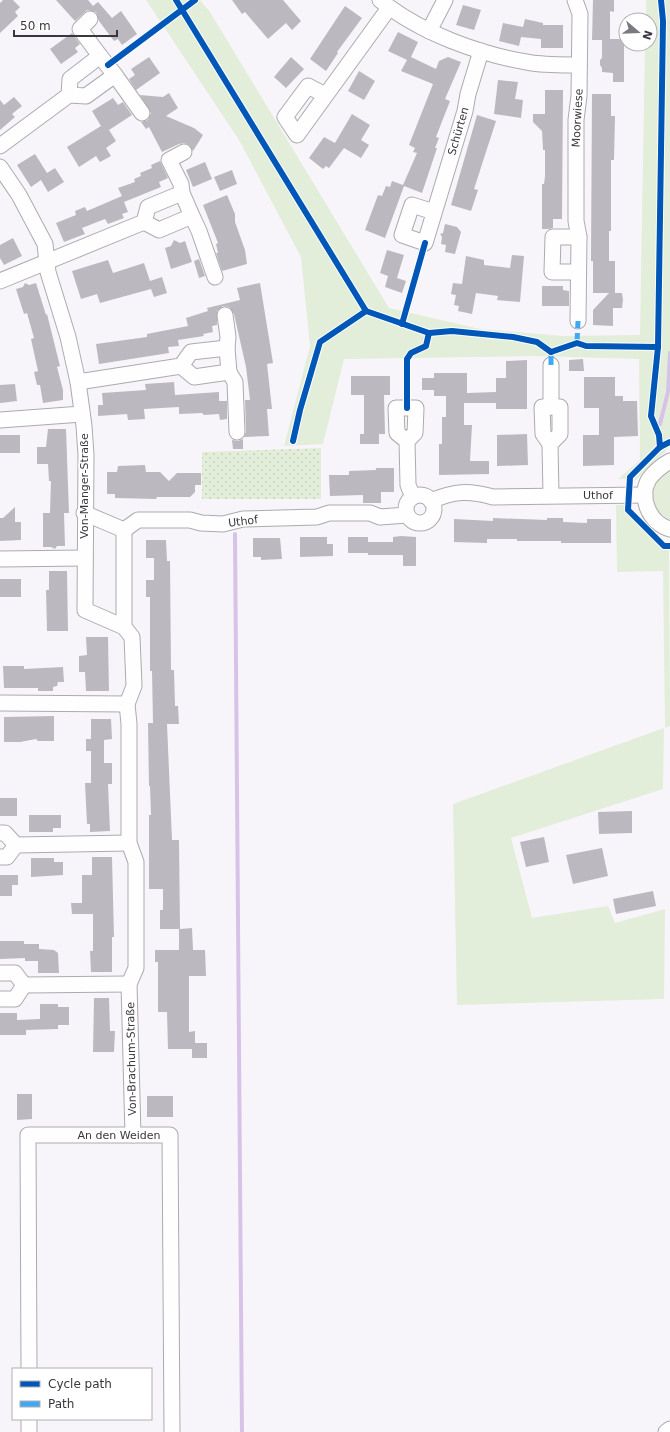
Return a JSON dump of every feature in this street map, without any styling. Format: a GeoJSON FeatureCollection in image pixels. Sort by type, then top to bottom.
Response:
{"type":"FeatureCollection","features":[{"type":"Feature","properties":{"kind":"street"},"geometry":{"type":"LineString","coordinates":[[429,31],[445,0]]}},
{"type":"Feature","properties":{"kind":"street","name":"Moorwiese"},"geometry":{"type":"LineString","coordinates":[[575,0],[580,14],[579,96],[576,120],[576,221],[579,237],[578,321]]}},
{"type":"Feature","properties":{"kind":"street"},"geometry":{"type":"LineString","coordinates":[[326,95],[385,4],[429,31],[481,51],[533,63],[579,65]]}},
{"type":"Feature","properties":{"kind":"street"},"geometry":{"type":"LineString","coordinates":[[90,19],[80,29],[142,113]]}},
{"type":"Feature","properties":{"kind":"street","name":"Schürten"},"geometry":{"type":"LineString","coordinates":[[434,212],[465,111],[468,94],[481,51]]}},
{"type":"Feature","properties":{"kind":"street"},"geometry":{"type":"LineString","coordinates":[[70,95],[70,79],[100,56]]}},
{"type":"Feature","properties":{"kind":"street"},"geometry":{"type":"LineString","coordinates":[[0,146],[70,95],[86,96],[115,75]]}},
{"type":"Feature","properties":{"kind":"street"},"geometry":{"type":"LineString","coordinates":[[184,152],[169,160],[181,184],[182,193],[200,231],[215,276]]}},
{"type":"Feature","properties":{"kind":"street","name":"Von-Manger-Straße"},"geometry":{"type":"LineString","coordinates":[[0,167],[19,195],[45,244],[48,272],[68,337],[78,382],[82,414],[86,490],[84,514],[85,610],[124,627]]}},
{"type":"Feature","properties":{"kind":"street"},"geometry":{"type":"LineString","coordinates":[[144,222],[148,207],[182,193]]}},
{"type":"Feature","properties":{"kind":"street"},"geometry":{"type":"LineString","coordinates":[[0,281],[144,222],[159,230],[192,216]]}},
{"type":"Feature","properties":{"kind":"street"},"geometry":{"type":"LineString","coordinates":[[578,272],[552,272],[553,237],[579,237]]}},
{"type":"Feature","properties":{"kind":"street"},"geometry":{"type":"LineString","coordinates":[[225,315],[230,372],[235,382],[237,432]]}},
{"type":"Feature","properties":{"kind":"street"},"geometry":{"type":"LineString","coordinates":[[78,382],[181,366],[190,352],[227,348]]}},
{"type":"Feature","properties":{"kind":"street"},"geometry":{"type":"LineString","coordinates":[[551,365],[551,407],[560,407],[560,434],[550,444],[551,495]]}},
{"type":"Feature","properties":{"kind":"street"},"geometry":{"type":"LineString","coordinates":[[181,366],[194,377],[230,372]]}},
{"type":"Feature","properties":{"kind":"street"},"geometry":{"type":"LineString","coordinates":[[0,420],[82,414]]}},
{"type":"Feature","properties":{"kind":"street"},"geometry":{"type":"LineString","coordinates":[[407,442],[408,484],[413,497]]}},
{"type":"Feature","properties":{"kind":"street"},"geometry":{"type":"LineString","coordinates":[[670,461],[658,468],[648,481],[645,496],[648,511],[655,521],[664,528],[670,529]]}},
{"type":"Feature","properties":{"kind":"street","name":"Uthof"},"geometry":{"type":"LineString","coordinates":[[431,501],[450,492],[478,493],[493,497],[551,495],[645,496]]}},
{"type":"Feature","properties":{"kind":"street"},"geometry":{"type":"LineString","coordinates":[[419,495],[426,496],[431,501],[433,513],[429,519],[424,522],[411,520],[407,515],[406,508],[408,502],[413,497],[419,495]]}},
{"type":"Feature","properties":{"kind":"street","name":"Uthof"},"geometry":{"type":"LineString","coordinates":[[124,530],[138,520],[190,520],[201,523],[223,524],[243,519],[317,518],[329,513],[370,513],[380,517],[407,515]]}},
{"type":"Feature","properties":{"kind":"street"},"geometry":{"type":"LineString","coordinates":[[84,514],[124,530]]}},
{"type":"Feature","properties":{"kind":"street","name":"Von-Brachum-Straße"},"geometry":{"type":"LineString","coordinates":[[124,530],[124,627],[132,637],[134,686],[127,704],[129,724],[130,843],[136,862],[136,968],[130,984],[133,1135]]}},
{"type":"Feature","properties":{"kind":"street"},"geometry":{"type":"LineString","coordinates":[[0,559],[85,558]]}},
{"type":"Feature","properties":{"kind":"street"},"geometry":{"type":"LineString","coordinates":[[0,703],[127,704]]}},
{"type":"Feature","properties":{"kind":"street"},"geometry":{"type":"LineString","coordinates":[[0,833],[5,833],[16,845],[130,843]]}},
{"type":"Feature","properties":{"kind":"street"},"geometry":{"type":"LineString","coordinates":[[0,857],[7,857],[16,845]]}},
{"type":"Feature","properties":{"kind":"street"},"geometry":{"type":"LineString","coordinates":[[0,973],[15,973],[24,985]]}},
{"type":"Feature","properties":{"kind":"street"},"geometry":{"type":"LineString","coordinates":[[24,985],[130,984]]}},
{"type":"Feature","properties":{"kind":"street"},"geometry":{"type":"LineString","coordinates":[[0,999],[15,998],[24,985]]}},
{"type":"Feature","properties":{"kind":"street","name":"An den Weiden"},"geometry":{"type":"LineString","coordinates":[[29,1368],[28,1135],[170,1135],[172,1432]]}},
{"type":"Feature","properties":{"kind":"street"},"geometry":{"type":"LineString","coordinates":[[29,1420],[30,1432]]}},
{"type":"Feature","properties":{"kind":"street"},"geometry":{"type":"LineString","coordinates":[[666,1432],[670,1429]]}},
{"type":"Feature","properties":{"kind":"green space"},"geometry":{"type":"Polygon","coordinates":[[[146,0],[200,0],[210,12],[389,308],[480,329],[563,336],[640,335],[645,52],[658,52],[658,12],[646,12],[646,0],[670,0],[670,443],[664,453],[632,482],[632,479],[618,479],[640,460],[639,359],[535,356],[344,359],[323,444],[284,446],[310,346],[301,257],[239,140],[146,0]]]}},
{"type":"Feature","properties":{"kind":"green space"},"geometry":{"type":"Polygon","coordinates":[[[321,448],[321,499],[202,499],[202,452],[321,448]]]}},
{"type":"Feature","properties":{"kind":"green space"},"geometry":{"type":"Polygon","coordinates":[[[670,470],[670,521],[657,510],[653,496],[657,481],[662,475],[670,470]]]}},
{"type":"Feature","properties":{"kind":"green space"},"geometry":{"type":"Polygon","coordinates":[[[616,505],[624,505],[625,512],[663,548],[669,550],[670,726],[665,728],[663,571],[617,572],[616,505]]]}},
{"type":"Feature","properties":{"kind":"green space"},"geometry":{"type":"Polygon","coordinates":[[[664,728],[663,789],[511,838],[532,918],[608,906],[615,923],[665,909],[664,999],[457,1005],[453,804],[664,728]]]}},
{"type":"Feature","properties":{"kind":"building"},"geometry":{"type":"Polygon","coordinates":[[[3,0],[13,0],[20,7],[15,12],[18,16],[0,33],[0,3],[3,0]]]}},
{"type":"Feature","properties":{"kind":"building"},"geometry":{"type":"Polygon","coordinates":[[[56,0],[88,0],[93,6],[98,2],[112,18],[121,11],[137,34],[122,45],[118,39],[114,41],[99,21],[96,12],[87,10],[75,21],[56,0]]]}},
{"type":"Feature","properties":{"kind":"building"},"geometry":{"type":"Polygon","coordinates":[[[232,0],[283,0],[301,21],[292,30],[286,23],[268,39],[245,12],[242,14],[232,0]]]}},
{"type":"Feature","properties":{"kind":"building"},"geometry":{"type":"Polygon","coordinates":[[[593,0],[614,0],[614,12],[610,11],[610,39],[618,39],[618,52],[624,52],[624,82],[613,82],[613,73],[602,72],[600,60],[602,58],[602,40],[592,40],[593,0]]]}},
{"type":"Feature","properties":{"kind":"building"},"geometry":{"type":"Polygon","coordinates":[[[463,5],[481,10],[474,30],[456,25],[463,5]]]}},
{"type":"Feature","properties":{"kind":"building"},"geometry":{"type":"Polygon","coordinates":[[[345,6],[362,18],[337,52],[338,53],[326,71],[310,59],[345,6]]]}},
{"type":"Feature","properties":{"kind":"building"},"geometry":{"type":"Polygon","coordinates":[[[525,19],[543,23],[543,25],[563,25],[563,48],[541,48],[541,39],[521,37],[519,46],[499,41],[503,23],[523,27],[525,19]]]}},
{"type":"Feature","properties":{"kind":"building"},"geometry":{"type":"Polygon","coordinates":[[[398,32],[418,42],[411,57],[436,69],[439,61],[448,57],[461,62],[445,99],[450,101],[436,137],[439,138],[435,148],[437,148],[422,193],[404,186],[385,238],[365,230],[378,195],[382,196],[386,186],[390,187],[392,181],[403,185],[417,153],[413,152],[415,148],[409,145],[433,84],[401,71],[407,60],[388,51],[398,32]]]}},
{"type":"Feature","properties":{"kind":"building"},"geometry":{"type":"Polygon","coordinates":[[[72,33],[80,44],[75,48],[78,52],[61,64],[50,49],[72,33]]]}},
{"type":"Feature","properties":{"kind":"building"},"geometry":{"type":"Polygon","coordinates":[[[149,57],[160,73],[136,90],[129,79],[135,75],[131,69],[149,57]]]}},
{"type":"Feature","properties":{"kind":"building"},"geometry":{"type":"Polygon","coordinates":[[[291,57],[304,69],[286,88],[274,77],[291,57]]]}},
{"type":"Feature","properties":{"kind":"building"},"geometry":{"type":"Polygon","coordinates":[[[359,71],[375,81],[364,100],[348,91],[359,71]]]}},
{"type":"Feature","properties":{"kind":"building"},"geometry":{"type":"Polygon","coordinates":[[[498,80],[518,82],[515,99],[523,100],[521,118],[494,114],[498,80]]]}},
{"type":"Feature","properties":{"kind":"building"},"geometry":{"type":"Polygon","coordinates":[[[545,90],[563,90],[562,219],[553,219],[553,228],[549,229],[542,229],[542,184],[544,184],[545,176],[545,150],[543,150],[542,131],[533,122],[533,114],[545,114],[545,90]]]}},
{"type":"Feature","properties":{"kind":"building"},"geometry":{"type":"Polygon","coordinates":[[[169,93],[178,108],[166,116],[194,128],[203,135],[193,151],[189,145],[184,143],[162,152],[149,127],[146,129],[141,122],[148,120],[151,113],[140,95],[163,97],[169,93]]]}},
{"type":"Feature","properties":{"kind":"building"},"geometry":{"type":"Polygon","coordinates":[[[592,94],[611,94],[611,116],[615,116],[614,160],[611,160],[611,231],[609,231],[609,261],[615,261],[615,293],[622,293],[623,300],[622,308],[613,308],[613,326],[593,325],[593,310],[609,293],[593,293],[593,261],[591,261],[592,94]]]}},
{"type":"Feature","properties":{"kind":"building"},"geometry":{"type":"Polygon","coordinates":[[[14,97],[22,106],[12,114],[15,117],[0,130],[0,100],[4,105],[14,97]]]}},
{"type":"Feature","properties":{"kind":"building"},"geometry":{"type":"Polygon","coordinates":[[[113,98],[118,105],[123,102],[132,115],[109,130],[116,141],[106,148],[111,156],[100,162],[96,156],[79,167],[67,147],[101,126],[92,111],[113,98]]]}},
{"type":"Feature","properties":{"kind":"building"},"geometry":{"type":"Polygon","coordinates":[[[352,114],[370,125],[361,140],[369,145],[361,158],[344,148],[329,168],[326,166],[323,169],[309,158],[324,137],[335,143],[352,114]]]}},
{"type":"Feature","properties":{"kind":"building"},"geometry":{"type":"Polygon","coordinates":[[[477,115],[496,121],[474,189],[478,190],[471,211],[451,205],[477,115]]]}},
{"type":"Feature","properties":{"kind":"building"},"geometry":{"type":"Polygon","coordinates":[[[35,154],[47,173],[55,168],[64,182],[48,192],[41,180],[31,187],[17,165],[35,154]]]}},
{"type":"Feature","properties":{"kind":"building"},"geometry":{"type":"Polygon","coordinates":[[[160,161],[168,178],[159,182],[161,187],[124,202],[128,212],[122,214],[124,218],[108,224],[105,219],[82,228],[85,234],[64,242],[56,223],[76,215],[75,211],[85,207],[87,211],[122,196],[118,188],[135,182],[134,179],[141,176],[140,173],[152,168],[151,165],[160,161]]]}},
{"type":"Feature","properties":{"kind":"building"},"geometry":{"type":"Polygon","coordinates":[[[205,162],[212,179],[193,187],[186,170],[205,162]]]}},
{"type":"Feature","properties":{"kind":"building"},"geometry":{"type":"Polygon","coordinates":[[[232,170],[237,184],[220,191],[214,177],[232,170]]]}},
{"type":"Feature","properties":{"kind":"building"},"geometry":{"type":"Polygon","coordinates":[[[227,195],[235,214],[235,222],[245,250],[247,264],[222,271],[216,253],[218,253],[216,244],[218,243],[203,205],[227,195]]]}},
{"type":"Feature","properties":{"kind":"building"},"geometry":{"type":"Polygon","coordinates":[[[445,224],[457,227],[461,232],[455,254],[445,252],[446,245],[441,244],[442,237],[440,234],[443,233],[445,224]]]}},
{"type":"Feature","properties":{"kind":"building"},"geometry":{"type":"Polygon","coordinates":[[[13,238],[22,256],[4,265],[0,258],[0,245],[13,238]]]}},
{"type":"Feature","properties":{"kind":"building"},"geometry":{"type":"Polygon","coordinates":[[[174,240],[180,243],[185,241],[192,262],[171,269],[165,248],[171,246],[174,240]]]}},
{"type":"Feature","properties":{"kind":"building"},"geometry":{"type":"Polygon","coordinates":[[[387,250],[404,255],[397,278],[406,281],[402,293],[385,287],[388,276],[380,273],[387,250]]]}},
{"type":"Feature","properties":{"kind":"building"},"geometry":{"type":"Polygon","coordinates":[[[512,255],[524,256],[520,302],[497,300],[498,296],[476,293],[472,314],[458,311],[459,306],[454,305],[456,295],[451,294],[453,283],[462,284],[466,256],[484,260],[484,265],[510,268],[512,255]]]}},
{"type":"Feature","properties":{"kind":"building"},"geometry":{"type":"Polygon","coordinates":[[[199,259],[205,276],[199,278],[194,261],[199,259]]]}},
{"type":"Feature","properties":{"kind":"building"},"geometry":{"type":"Polygon","coordinates":[[[108,260],[113,273],[144,263],[150,281],[162,277],[167,293],[154,297],[151,289],[100,303],[97,294],[81,299],[72,271],[108,260]]]}},
{"type":"Feature","properties":{"kind":"building"},"geometry":{"type":"Polygon","coordinates":[[[25,283],[29,285],[36,283],[46,315],[47,314],[60,366],[57,367],[63,390],[63,400],[43,403],[40,385],[37,385],[34,372],[38,371],[31,339],[34,338],[27,313],[24,314],[16,289],[23,287],[25,283]]]}},
{"type":"Feature","properties":{"kind":"building"},"geometry":{"type":"Polygon","coordinates":[[[260,283],[273,363],[267,364],[272,409],[267,409],[269,436],[244,437],[246,432],[245,400],[250,400],[246,367],[234,314],[229,307],[223,306],[217,311],[217,325],[212,326],[213,332],[203,334],[204,336],[178,340],[179,346],[168,347],[169,353],[99,364],[96,344],[147,337],[147,334],[188,326],[186,318],[208,311],[207,308],[240,300],[237,288],[260,283]]]}},
{"type":"Feature","properties":{"kind":"building"},"geometry":{"type":"Polygon","coordinates":[[[542,286],[563,286],[563,290],[569,291],[569,306],[542,306],[542,286]]]}},
{"type":"Feature","properties":{"kind":"building"},"geometry":{"type":"Polygon","coordinates":[[[583,359],[584,371],[569,371],[569,360],[583,359]]]}},
{"type":"Feature","properties":{"kind":"building"},"geometry":{"type":"Polygon","coordinates":[[[527,360],[527,409],[496,409],[496,403],[464,403],[464,425],[472,425],[470,461],[489,461],[489,474],[439,475],[439,444],[442,444],[442,417],[446,417],[446,396],[434,396],[434,390],[422,390],[422,378],[434,378],[434,373],[467,373],[467,393],[496,392],[496,378],[506,378],[506,361],[527,360]]]}},
{"type":"Feature","properties":{"kind":"building"},"geometry":{"type":"Polygon","coordinates":[[[351,376],[390,376],[390,395],[384,395],[385,434],[379,434],[379,444],[360,444],[360,434],[364,434],[364,395],[351,395],[351,376]]]}},
{"type":"Feature","properties":{"kind":"building"},"geometry":{"type":"Polygon","coordinates":[[[584,377],[615,377],[615,396],[623,396],[623,401],[637,401],[638,436],[614,437],[614,465],[583,466],[583,435],[599,435],[599,408],[584,408],[584,377]]]}},
{"type":"Feature","properties":{"kind":"building"},"geometry":{"type":"Polygon","coordinates":[[[174,382],[175,395],[219,392],[219,401],[227,401],[227,419],[220,420],[219,414],[179,414],[179,407],[144,409],[145,419],[128,420],[127,414],[98,416],[98,405],[103,405],[102,393],[146,390],[145,384],[174,382]]]}},
{"type":"Feature","properties":{"kind":"building"},"geometry":{"type":"Polygon","coordinates":[[[15,384],[17,401],[0,403],[0,385],[15,384]]]}},
{"type":"Feature","properties":{"kind":"building"},"geometry":{"type":"Polygon","coordinates":[[[48,429],[66,429],[69,513],[64,513],[65,546],[57,546],[55,549],[51,547],[43,547],[43,513],[50,513],[51,481],[49,481],[48,464],[37,464],[37,447],[46,447],[48,429]]]}},
{"type":"Feature","properties":{"kind":"building"},"geometry":{"type":"Polygon","coordinates":[[[527,434],[528,465],[497,466],[497,435],[527,434]]]}},
{"type":"Feature","properties":{"kind":"building"},"geometry":{"type":"Polygon","coordinates":[[[0,435],[20,435],[20,453],[0,453],[0,435]]]}},
{"type":"Feature","properties":{"kind":"building"},"geometry":{"type":"Polygon","coordinates":[[[243,439],[243,449],[233,449],[232,440],[238,441],[243,439]]]}},
{"type":"Feature","properties":{"kind":"building"},"geometry":{"type":"Polygon","coordinates":[[[145,465],[146,472],[160,472],[169,481],[177,473],[201,473],[201,485],[195,485],[195,492],[190,497],[157,497],[156,499],[115,498],[115,494],[107,494],[107,472],[117,472],[118,466],[145,465]]]}},
{"type":"Feature","properties":{"kind":"building"},"geometry":{"type":"Polygon","coordinates":[[[376,468],[394,468],[394,492],[381,492],[381,503],[363,503],[363,495],[330,496],[329,475],[349,475],[349,471],[376,470],[376,468]]]}},
{"type":"Feature","properties":{"kind":"building"},"geometry":{"type":"Polygon","coordinates":[[[15,507],[15,522],[21,522],[21,540],[0,541],[0,518],[3,518],[15,507]]]}},
{"type":"Feature","properties":{"kind":"building"},"geometry":{"type":"Polygon","coordinates":[[[493,518],[547,520],[547,518],[563,518],[563,522],[587,523],[587,519],[611,519],[611,543],[561,543],[561,541],[517,541],[517,539],[487,539],[487,543],[454,542],[454,519],[493,521],[493,518]]]}},
{"type":"Feature","properties":{"kind":"building"},"geometry":{"type":"Polygon","coordinates":[[[300,537],[327,537],[327,544],[333,544],[333,556],[300,557],[300,537]]]}},
{"type":"Feature","properties":{"kind":"building"},"geometry":{"type":"Polygon","coordinates":[[[348,537],[368,537],[368,542],[393,542],[393,537],[416,537],[416,566],[403,566],[403,555],[368,555],[368,553],[348,553],[348,537]]]}},
{"type":"Feature","properties":{"kind":"building"},"geometry":{"type":"Polygon","coordinates":[[[253,538],[280,538],[282,559],[261,560],[261,557],[253,557],[253,538]]]}},
{"type":"Feature","properties":{"kind":"building"},"geometry":{"type":"Polygon","coordinates":[[[146,540],[166,540],[167,561],[170,561],[171,670],[174,670],[175,706],[178,706],[179,724],[167,724],[172,840],[179,840],[180,929],[192,928],[193,950],[205,950],[206,976],[189,976],[189,1032],[195,1031],[195,1043],[207,1043],[207,1058],[192,1058],[192,1049],[168,1049],[167,1012],[158,1012],[158,962],[155,962],[155,950],[179,950],[179,929],[160,929],[160,910],[163,910],[163,889],[149,889],[149,815],[151,815],[148,723],[153,723],[152,671],[150,671],[150,597],[146,597],[146,580],[154,580],[154,558],[146,558],[146,540]]]}},
{"type":"Feature","properties":{"kind":"building"},"geometry":{"type":"Polygon","coordinates":[[[49,571],[67,571],[68,631],[47,631],[46,590],[49,590],[49,571]]]}},
{"type":"Feature","properties":{"kind":"building"},"geometry":{"type":"Polygon","coordinates":[[[0,579],[21,579],[21,597],[0,597],[0,579]]]}},
{"type":"Feature","properties":{"kind":"building"},"geometry":{"type":"Polygon","coordinates":[[[86,637],[108,637],[109,691],[86,691],[85,672],[79,672],[79,656],[87,655],[86,637]]]}},
{"type":"Feature","properties":{"kind":"building"},"geometry":{"type":"Polygon","coordinates":[[[3,666],[24,666],[24,669],[63,667],[64,682],[58,682],[57,686],[53,687],[53,691],[38,691],[38,688],[4,688],[3,666]]]}},
{"type":"Feature","properties":{"kind":"building"},"geometry":{"type":"Polygon","coordinates":[[[54,716],[54,741],[38,741],[36,739],[20,742],[4,742],[4,717],[54,716]]]}},
{"type":"Feature","properties":{"kind":"building"},"geometry":{"type":"Polygon","coordinates":[[[91,719],[111,719],[112,739],[104,740],[104,763],[112,763],[112,784],[108,784],[110,831],[90,832],[90,824],[87,824],[85,783],[91,783],[91,751],[86,751],[86,739],[91,739],[91,719]]]}},
{"type":"Feature","properties":{"kind":"building"},"geometry":{"type":"Polygon","coordinates":[[[0,798],[17,798],[17,816],[0,816],[0,798]]]}},
{"type":"Feature","properties":{"kind":"building"},"geometry":{"type":"Polygon","coordinates":[[[632,811],[632,833],[599,834],[598,812],[632,811]]]}},
{"type":"Feature","properties":{"kind":"building"},"geometry":{"type":"Polygon","coordinates":[[[29,815],[61,815],[61,828],[53,828],[53,832],[29,832],[29,815]]]}},
{"type":"Feature","properties":{"kind":"building"},"geometry":{"type":"Polygon","coordinates":[[[544,837],[549,862],[526,867],[520,842],[544,837]]]}},
{"type":"Feature","properties":{"kind":"building"},"geometry":{"type":"Polygon","coordinates":[[[602,848],[608,876],[573,884],[566,855],[602,848]]]}},
{"type":"Feature","properties":{"kind":"building"},"geometry":{"type":"Polygon","coordinates":[[[92,857],[112,857],[114,937],[112,937],[112,972],[91,972],[90,951],[93,951],[93,914],[72,914],[71,903],[82,903],[82,875],[92,875],[92,857]]]}},
{"type":"Feature","properties":{"kind":"building"},"geometry":{"type":"Polygon","coordinates":[[[31,858],[54,858],[54,862],[63,862],[63,875],[31,877],[31,858]]]}},
{"type":"Feature","properties":{"kind":"building"},"geometry":{"type":"Polygon","coordinates":[[[0,875],[18,875],[18,885],[12,885],[12,896],[0,896],[0,875]]]}},
{"type":"Feature","properties":{"kind":"building"},"geometry":{"type":"Polygon","coordinates":[[[653,891],[656,906],[616,914],[613,899],[653,891]]]}},
{"type":"Feature","properties":{"kind":"building"},"geometry":{"type":"Polygon","coordinates":[[[0,941],[24,941],[24,944],[39,944],[39,949],[54,950],[58,953],[59,973],[38,973],[38,961],[25,961],[25,958],[0,959],[0,941]]]}},
{"type":"Feature","properties":{"kind":"building"},"geometry":{"type":"Polygon","coordinates":[[[94,998],[109,998],[110,1031],[115,1031],[114,1052],[93,1052],[94,998]]]}},
{"type":"Feature","properties":{"kind":"building"},"geometry":{"type":"Polygon","coordinates":[[[40,1004],[58,1004],[58,1007],[69,1007],[69,1025],[58,1025],[58,1029],[26,1030],[26,1035],[0,1035],[0,1013],[17,1013],[17,1020],[40,1019],[40,1004]]]}},
{"type":"Feature","properties":{"kind":"building"},"geometry":{"type":"Polygon","coordinates":[[[17,1094],[32,1094],[32,1119],[17,1120],[17,1094]]]}},
{"type":"Feature","properties":{"kind":"building"},"geometry":{"type":"Polygon","coordinates":[[[147,1096],[173,1096],[173,1117],[147,1117],[147,1096]]]}},
{"type":"Feature","properties":{"kind":"waterway"},"geometry":{"type":"LineString","coordinates":[[660,424],[668,392],[670,353]]}},
{"type":"Feature","properties":{"kind":"waterway"},"geometry":{"type":"LineString","coordinates":[[235,534],[242,1432]]}},
{"type":"Feature","properties":{"kind":"marked path"},"geometry":{"type":"LineString","coordinates":[[577,343],[578,321]]}},
{"type":"Feature","properties":{"kind":"marked path"},"geometry":{"type":"LineString","coordinates":[[551,352],[551,365]]}},
{"type":"Feature","properties":{"kind":"cycle path"},"geometry":{"type":"LineString","coordinates":[[176,0],[366,311],[429,333],[452,331],[513,337],[537,342],[551,352]]}},
{"type":"Feature","properties":{"kind":"cycle path"},"geometry":{"type":"LineString","coordinates":[[108,65],[195,0]]}},
{"type":"Feature","properties":{"kind":"cycle path"},"geometry":{"type":"LineString","coordinates":[[660,447],[659,435],[651,416],[658,347],[663,21],[661,0]]}},
{"type":"Feature","properties":{"kind":"cycle path"},"geometry":{"type":"LineString","coordinates":[[402,324],[425,243]]}},
{"type":"Feature","properties":{"kind":"cycle path"},"geometry":{"type":"LineString","coordinates":[[293,441],[300,410],[320,342],[366,311]]}},
{"type":"Feature","properties":{"kind":"cycle path"},"geometry":{"type":"LineString","coordinates":[[407,408],[407,359],[411,353],[426,346],[429,333]]}},
{"type":"Feature","properties":{"kind":"cycle path"},"geometry":{"type":"LineString","coordinates":[[551,352],[577,343],[586,346],[658,347]]}},
{"type":"Feature","properties":{"kind":"cycle path"},"geometry":{"type":"LineString","coordinates":[[670,442],[660,447],[630,477],[628,510],[664,546],[670,546]]}}]}
